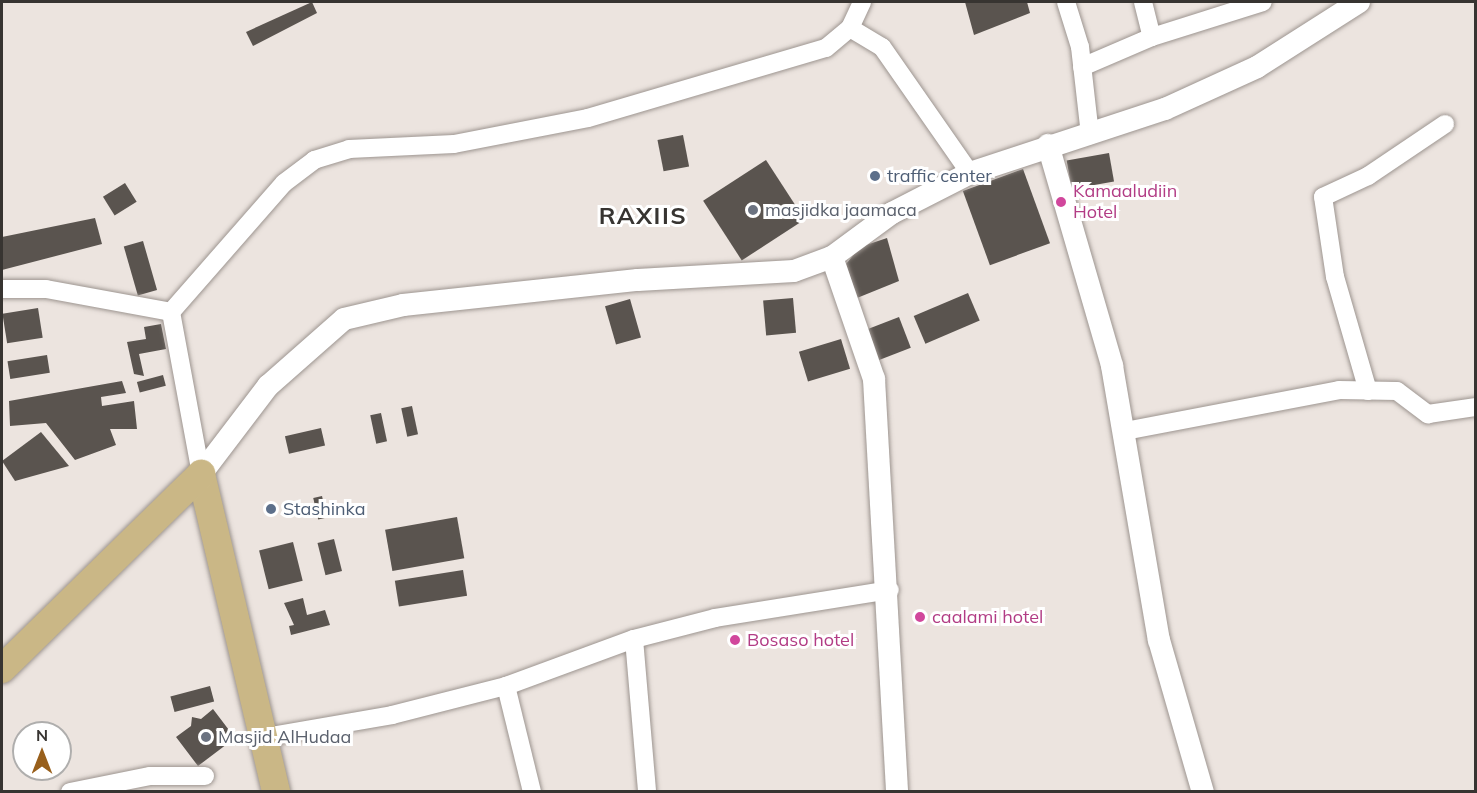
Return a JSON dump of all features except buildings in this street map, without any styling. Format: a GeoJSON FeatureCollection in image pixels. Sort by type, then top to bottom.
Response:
{"type":"FeatureCollection","features":[{"type":"Feature","properties":{"kind":"main road"},"geometry":{"type":"LineString","coordinates":[[2,669],[201,474]]}},
{"type":"Feature","properties":{"kind":"main road"},"geometry":{"type":"LineString","coordinates":[[201,474],[265,737],[276,792]]}},
{"type":"Feature","properties":{"kind":"street"},"geometry":{"type":"LineString","coordinates":[[171,312],[284,183],[314,160],[349,149],[454,144],[588,118],[826,48],[850,28],[862,2]]}},
{"type":"Feature","properties":{"kind":"street"},"geometry":{"type":"LineString","coordinates":[[1065,2],[1082,67],[1090,135]]}},
{"type":"Feature","properties":{"kind":"street"},"geometry":{"type":"LineString","coordinates":[[1143,2],[1152,37]]}},
{"type":"Feature","properties":{"kind":"street"},"geometry":{"type":"LineString","coordinates":[[1082,67],[1152,37],[1263,2]]}},
{"type":"Feature","properties":{"kind":"street"},"geometry":{"type":"LineString","coordinates":[[201,474],[268,386],[344,319],[403,305],[638,280],[794,271],[832,257],[891,213],[970,172],[1048,145],[1090,135],[1257,67],[1359,2]]}},
{"type":"Feature","properties":{"kind":"street"},"geometry":{"type":"LineString","coordinates":[[850,28],[882,46],[970,172]]}},
{"type":"Feature","properties":{"kind":"street"},"geometry":{"type":"LineString","coordinates":[[1368,391],[1335,277],[1323,198],[1368,176],[1445,124]]}},
{"type":"Feature","properties":{"kind":"street"},"geometry":{"type":"LineString","coordinates":[[1048,145],[1112,366],[1125,431],[1159,640],[1203,792]]}},
{"type":"Feature","properties":{"kind":"street"},"geometry":{"type":"LineString","coordinates":[[832,257],[874,380],[890,591],[897,792]]}},
{"type":"Feature","properties":{"kind":"street"},"geometry":{"type":"LineString","coordinates":[[2,289],[46,289],[171,312]]}},
{"type":"Feature","properties":{"kind":"street"},"geometry":{"type":"LineString","coordinates":[[171,312],[201,474]]}},
{"type":"Feature","properties":{"kind":"street"},"geometry":{"type":"LineString","coordinates":[[1125,431],[1249,403],[1368,391],[1398,392],[1428,414],[1476,407]]}},
{"type":"Feature","properties":{"kind":"street"},"geometry":{"type":"LineString","coordinates":[[265,737],[392,715],[506,686],[634,639],[715,618],[890,591]]}},
{"type":"Feature","properties":{"kind":"street"},"geometry":{"type":"LineString","coordinates":[[634,639],[647,792]]}},
{"type":"Feature","properties":{"kind":"street"},"geometry":{"type":"LineString","coordinates":[[506,686],[532,792]]}},
{"type":"Feature","properties":{"kind":"street"},"geometry":{"type":"LineString","coordinates":[[70,792],[150,776],[205,776]]}},
{"type":"Feature","properties":{"kind":"place","name":"traffic center"},"geometry":{"type":"Point","coordinates":[875,176]}},
{"type":"Feature","properties":{"kind":"place","name":"Kamaaludiin Hotel"},"geometry":{"type":"Point","coordinates":[1061,202]}},
{"type":"Feature","properties":{"kind":"place","name":"masjidka jaamaca"},"geometry":{"type":"Point","coordinates":[753,210]}},
{"type":"Feature","properties":{"kind":"place","name":"Stashinka"},"geometry":{"type":"Point","coordinates":[271,509]}},
{"type":"Feature","properties":{"kind":"place","name":"caalami hotel"},"geometry":{"type":"Point","coordinates":[920,617]}},
{"type":"Feature","properties":{"kind":"place","name":"Bosaso hotel"},"geometry":{"type":"Point","coordinates":[735,640]}},
{"type":"Feature","properties":{"kind":"place","name":"Masjid AlHudaa"},"geometry":{"type":"Point","coordinates":[206,737]}},
{"type":"Feature","properties":{"kind":"district","name":"RAXIIS"},"geometry":{"type":"Point","coordinates":[643,216]}}]}
